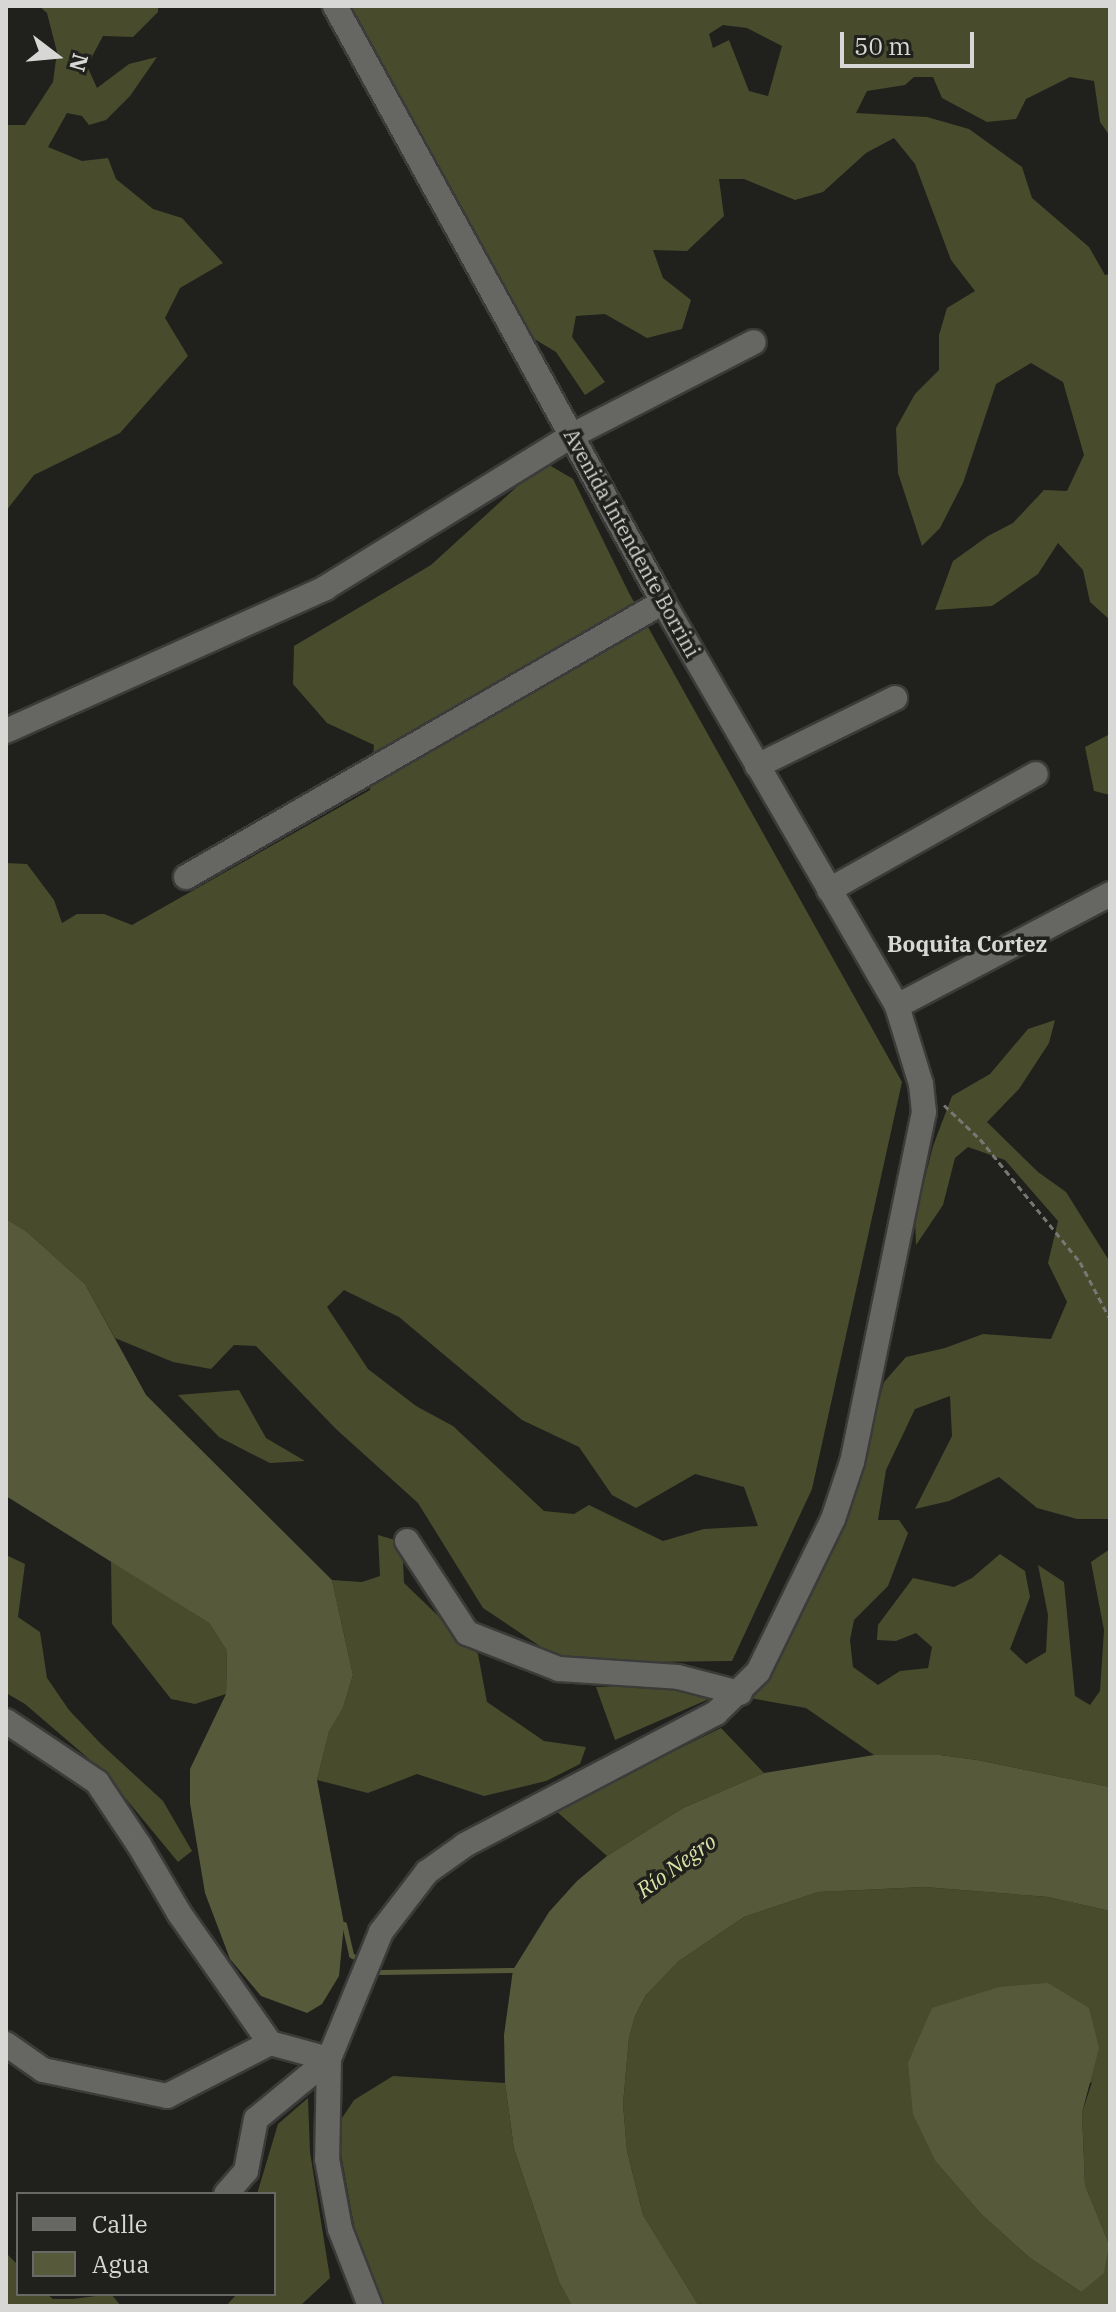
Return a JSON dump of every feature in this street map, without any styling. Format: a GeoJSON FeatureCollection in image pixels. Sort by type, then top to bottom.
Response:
{"type":"FeatureCollection","features":[{"type":"Feature","properties":{"kind":"street","name":"Avenida Intendente Borrini"},"geometry":{"type":"LineString","coordinates":[[329,2059],[357,1984],[381,1932],[427,1872],[465,1845],[716,1713],[740,1693],[758,1672],[833,1519],[852,1462],[924,1112],[921,1084],[897,1006],[663,602],[335,6]]}},
{"type":"Feature","properties":{"kind":"street"},"geometry":{"type":"LineString","coordinates":[[6,731],[325,588],[573,435],[754,342]]}},
{"type":"Feature","properties":{"kind":"street"},"geometry":{"type":"LineString","coordinates":[[186,877],[663,602]]}},
{"type":"Feature","properties":{"kind":"street"},"geometry":{"type":"LineString","coordinates":[[757,766],[895,698]]}},
{"type":"Feature","properties":{"kind":"street"},"geometry":{"type":"LineString","coordinates":[[829,890],[1036,774]]}},
{"type":"Feature","properties":{"kind":"street"},"geometry":{"type":"LineString","coordinates":[[897,1006],[1110,894]]}},
{"type":"Feature","properties":{"kind":"street"},"geometry":{"type":"LineString","coordinates":[[407,1541],[467,1633],[559,1669],[678,1677],[740,1693]]}},
{"type":"Feature","properties":{"kind":"street"},"geometry":{"type":"LineString","coordinates":[[6,1721],[97,1782],[179,1913],[270,2043],[329,2059]]}},
{"type":"Feature","properties":{"kind":"street"},"geometry":{"type":"LineString","coordinates":[[6,2044],[43,2070],[167,2096],[270,2043]]}},
{"type":"Feature","properties":{"kind":"street"},"geometry":{"type":"LineString","coordinates":[[228,2192],[246,2171],[256,2119],[329,2059]]}},
{"type":"Feature","properties":{"kind":"street"},"geometry":{"type":"LineString","coordinates":[[329,2059],[327,2159],[340,2229],[370,2306]]}},
{"type":"Feature","properties":{"kind":"path"},"geometry":{"type":"LineString","coordinates":[[921,1084],[980,1139],[1080,1262],[1110,1319]]}},
{"type":"Feature","properties":{"kind":"shaded area"},"geometry":{"type":"Polygon","coordinates":[[[39,6],[158,6],[158,12],[133,37],[103,36],[87,66],[97,88],[129,64],[157,57],[130,96],[106,120],[89,125],[82,116],[67,113],[48,147],[82,161],[108,158],[116,179],[153,209],[182,218],[223,263],[180,288],[165,318],[188,356],[120,433],[34,475],[6,511],[6,125],[25,125],[53,82],[57,52],[47,13],[39,6]]]}},
{"type":"Feature","properties":{"kind":"shaded area"},"geometry":{"type":"Polygon","coordinates":[[[346,6],[1110,6],[1110,136],[1100,122],[1094,81],[1070,77],[1026,99],[1016,119],[987,122],[942,98],[933,77],[914,77],[905,85],[867,91],[856,113],[927,117],[969,129],[1022,167],[1032,198],[1089,247],[1105,275],[1110,274],[1110,620],[1090,602],[1083,570],[1058,543],[1038,574],[992,606],[935,610],[953,561],[1013,523],[1044,490],[1067,491],[1084,455],[1063,382],[1031,363],[996,384],[963,483],[940,528],[922,546],[898,473],[896,428],[915,394],[939,370],[939,335],[947,308],[975,291],[951,260],[915,164],[894,138],[866,153],[823,192],[795,200],[744,179],[719,179],[724,216],[687,251],[653,250],[663,278],[691,300],[682,329],[647,338],[605,314],[576,316],[572,337],[605,382],[585,395],[556,352],[531,337],[346,6]],[[723,25],[709,34],[713,48],[729,40],[749,91],[768,96],[782,46],[747,28],[723,25]]]}},
{"type":"Feature","properties":{"kind":"shaded area"},"geometry":{"type":"Polygon","coordinates":[[[544,462],[573,479],[629,593],[902,1082],[812,1489],[732,1661],[565,1663],[483,1608],[418,1503],[336,1429],[256,1346],[234,1345],[211,1369],[173,1362],[115,1338],[85,1284],[26,1231],[6,1219],[6,863],[27,864],[54,900],[62,923],[77,914],[104,914],[132,925],[370,790],[374,745],[327,723],[293,684],[294,646],[431,565],[544,462]],[[344,1290],[327,1307],[368,1369],[416,1406],[453,1426],[544,1511],[574,1514],[589,1505],[663,1541],[704,1529],[758,1526],[744,1487],[695,1474],[636,1508],[612,1495],[579,1447],[522,1420],[399,1317],[344,1290]]]}},
{"type":"Feature","properties":{"kind":"shaded area"},"geometry":{"type":"Polygon","coordinates":[[[1110,734],[1110,795],[1094,791],[1085,747],[1110,734]]]}},
{"type":"Feature","properties":{"kind":"shaded area"},"geometry":{"type":"Polygon","coordinates":[[[1055,1020],[1049,1043],[1019,1089],[987,1122],[1038,1172],[1066,1192],[1110,1262],[1110,1519],[1077,1519],[1037,1508],[999,1477],[949,1501],[915,1509],[952,1436],[950,1396],[915,1409],[886,1470],[878,1520],[899,1520],[908,1533],[888,1586],[854,1620],[850,1640],[853,1667],[878,1685],[900,1671],[928,1668],[932,1647],[916,1633],[896,1641],[877,1640],[878,1625],[913,1578],[954,1587],[972,1578],[1000,1554],[1025,1571],[1030,1597],[1010,1649],[1026,1664],[1046,1652],[1048,1615],[1038,1565],[1064,1582],[1075,1696],[1090,1705],[1100,1691],[1104,1630],[1091,1562],[1110,1549],[1110,1787],[977,1760],[940,1755],[874,1755],[806,1708],[750,1698],[862,1463],[884,1382],[906,1357],[945,1348],[983,1334],[1051,1339],[1067,1302],[1048,1263],[1058,1221],[1005,1160],[968,1147],[955,1158],[943,1205],[916,1245],[915,1218],[933,1146],[952,1096],[990,1074],[1028,1029],[1055,1020]]]}},
{"type":"Feature","properties":{"kind":"shaded area"},"geometry":{"type":"Polygon","coordinates":[[[239,1390],[266,1438],[305,1461],[270,1463],[219,1437],[178,1395],[239,1390]]]}},
{"type":"Feature","properties":{"kind":"shaded area"},"geometry":{"type":"Polygon","coordinates":[[[378,1535],[395,1540],[403,1559],[404,1583],[478,1654],[487,1702],[544,1741],[586,1747],[580,1764],[546,1781],[484,1796],[417,1774],[368,1793],[317,1780],[329,1730],[343,1708],[353,1675],[332,1580],[362,1582],[380,1576],[378,1535]]]}},
{"type":"Feature","properties":{"kind":"shaded area"},"geometry":{"type":"Polygon","coordinates":[[[6,1555],[25,1564],[18,1617],[40,1632],[47,1678],[69,1710],[101,1744],[163,1801],[192,1851],[178,1862],[103,1771],[25,1704],[6,1693],[6,1555]]]}},
{"type":"Feature","properties":{"kind":"shaded area"},"geometry":{"type":"Polygon","coordinates":[[[111,1561],[209,1623],[227,1651],[226,1694],[195,1704],[171,1699],[112,1624],[111,1561]]]}},
{"type":"Feature","properties":{"kind":"shaded area"},"geometry":{"type":"Polygon","coordinates":[[[682,1685],[709,1699],[615,1740],[596,1687],[682,1685]]]}},
{"type":"Feature","properties":{"kind":"shaded area"},"geometry":{"type":"Polygon","coordinates":[[[721,1728],[764,1773],[683,1808],[607,1856],[555,1810],[721,1728]]]}},
{"type":"Feature","properties":{"kind":"shaded area"},"geometry":{"type":"Polygon","coordinates":[[[924,1887],[1048,1897],[1110,1911],[1110,2306],[699,2306],[643,2215],[627,2151],[623,2104],[629,2038],[635,2016],[646,1995],[679,1961],[744,1917],[818,1892],[924,1887]],[[1092,2082],[936,2162],[981,2214],[1030,2258],[1081,2292],[1109,2244],[1085,2185],[1082,2113],[1092,2082]]]}},
{"type":"Feature","properties":{"kind":"shaded area"},"geometry":{"type":"Polygon","coordinates":[[[393,2076],[505,2083],[514,2149],[559,2282],[571,2304],[379,2306],[362,2269],[336,2127],[354,2100],[393,2076]]]}},
{"type":"Feature","properties":{"kind":"shaded area"},"geometry":{"type":"Polygon","coordinates":[[[308,2098],[310,2152],[330,2278],[300,2306],[226,2306],[235,2296],[276,2296],[276,2192],[258,2192],[278,2124],[308,2098]]]}},
{"type":"Feature","properties":{"kind":"shaded area"},"geometry":{"type":"Polygon","coordinates":[[[6,2253],[16,2263],[16,2296],[73,2299],[113,2296],[121,2306],[6,2306],[6,2253]]]}},
{"type":"Feature","properties":{"kind":"water"},"geometry":{"type":"Polygon","coordinates":[[[6,1219],[26,1231],[85,1284],[146,1395],[332,1580],[353,1675],[343,1708],[329,1731],[317,1780],[344,1924],[339,1976],[322,2004],[307,2013],[261,1996],[230,1959],[205,1893],[190,1803],[190,1769],[226,1694],[227,1651],[209,1623],[6,1496],[6,1219]]]}},
{"type":"Feature","properties":{"kind":"water","name":"Río Negro"},"geometry":{"type":"Polygon","coordinates":[[[874,1755],[940,1755],[977,1760],[1110,1787],[1110,1911],[1048,1897],[924,1887],[818,1892],[744,1917],[679,1961],[646,1995],[635,2016],[629,2038],[623,2104],[627,2151],[643,2215],[699,2306],[572,2306],[559,2282],[514,2149],[505,2083],[504,2035],[513,1970],[549,1912],[577,1881],[607,1856],[683,1808],[764,1773],[874,1755]]]}},
{"type":"Feature","properties":{"kind":"water"},"geometry":{"type":"Polygon","coordinates":[[[1048,1983],[1089,2008],[1099,2048],[1082,2113],[1085,2185],[1109,2244],[1104,2273],[1081,2292],[1030,2258],[981,2214],[936,2162],[913,2114],[908,2063],[932,2008],[999,1987],[1048,1983]]]}},
{"type":"Feature","properties":{"kind":"waterway"},"geometry":{"type":"LineString","coordinates":[[344,1924],[351,1955],[360,1960]]}},
{"type":"Feature","properties":{"kind":"waterway"},"geometry":{"type":"LineString","coordinates":[[372,1967],[380,1972],[513,1970]]}},
{"type":"Feature","properties":{"kind":"district","name":"Boquita Cortez"},"geometry":{"type":"Point","coordinates":[967,944]}}]}
